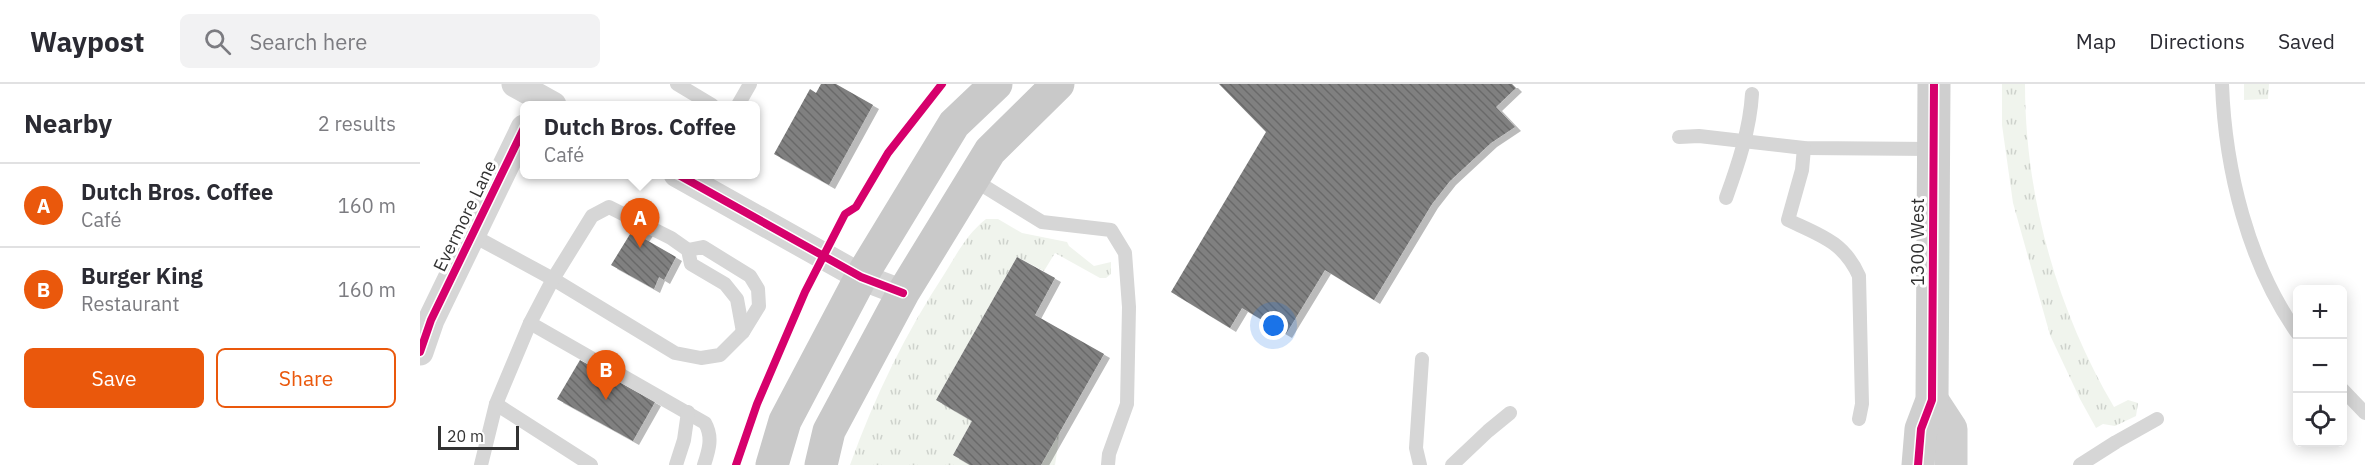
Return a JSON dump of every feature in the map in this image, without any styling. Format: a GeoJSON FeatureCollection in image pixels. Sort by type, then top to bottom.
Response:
{"type":"FeatureCollection","features":[{"type":"Feature","properties":{"kind":"main road"},"geometry":{"type":"LineString","coordinates":[[772,465],[785,421],[861,277],[954,124],[996,84]]}},
{"type":"Feature","properties":{"kind":"main road"},"geometry":{"type":"LineString","coordinates":[[821,465],[829,431],[903,293],[990,151],[1058,84]]}},
{"type":"Feature","properties":{"kind":"street"},"geometry":{"type":"LineString","coordinates":[[515,84],[545,98]]}},
{"type":"Feature","properties":{"kind":"street","name":"1300 West"},"geometry":{"type":"LineString","coordinates":[[1932,400],[1934,84]]}},
{"type":"Feature","properties":{"kind":"street","name":"Evermore Lane"},"geometry":{"type":"LineString","coordinates":[[420,352],[426,318],[472,235],[520,138]]}},
{"type":"Feature","properties":{"kind":"street"},"geometry":{"type":"LineString","coordinates":[[694,179],[861,277],[903,293]]}},
{"type":"Feature","properties":{"kind":"street"},"geometry":{"type":"LineString","coordinates":[[1918,465],[1921,429],[1932,400]]}},
{"type":"Feature","properties":{"kind":"street"},"geometry":{"type":"LineString","coordinates":[[1932,400],[1951,429],[1951,465]]}},
{"type":"Feature","properties":{"kind":"lane"},"geometry":{"type":"LineString","coordinates":[[676,84],[704,101]]}},
{"type":"Feature","properties":{"kind":"lane"},"geometry":{"type":"LineString","coordinates":[[740,101],[750,84]]}},
{"type":"Feature","properties":{"kind":"lane"},"geometry":{"type":"LineString","coordinates":[[2222,84],[2226,124],[2241,206],[2250,236],[2270,284],[2293,327]]}},
{"type":"Feature","properties":{"kind":"lane"},"geometry":{"type":"LineString","coordinates":[[1726,198],[1744,140],[1752,94]]}},
{"type":"Feature","properties":{"kind":"lane"},"geometry":{"type":"LineString","coordinates":[[1678,137],[1699,136],[1804,148],[1933,149]]}},
{"type":"Feature","properties":{"kind":"lane"},"geometry":{"type":"LineString","coordinates":[[1804,148],[1802,170],[1788,220],[1838,245],[1852,261],[1859,276],[1862,404],[1859,419]]}},
{"type":"Feature","properties":{"kind":"lane"},"geometry":{"type":"LineString","coordinates":[[974,180],[1042,222],[1111,230],[1125,253],[1129,307],[1127,404],[1109,454],[1108,465]]}},
{"type":"Feature","properties":{"kind":"lane"},"geometry":{"type":"LineString","coordinates":[[481,465],[496,404],[530,322],[553,279],[592,216],[609,207],[671,238],[688,250],[691,264],[726,284],[737,298],[743,332]]}},
{"type":"Feature","properties":{"kind":"lane"},"geometry":{"type":"LineString","coordinates":[[472,235],[553,279],[675,353],[701,358],[720,355],[743,332],[759,306],[758,289],[750,276],[703,247],[688,250]]}},
{"type":"Feature","properties":{"kind":"lane"},"geometry":{"type":"LineString","coordinates":[[530,322],[705,423],[709,430],[710,447],[704,465]]}},
{"type":"Feature","properties":{"kind":"lane"},"geometry":{"type":"LineString","coordinates":[[1420,465],[1416,448],[1422,359]]}},
{"type":"Feature","properties":{"kind":"lane"},"geometry":{"type":"LineString","coordinates":[[2346,393],[2365,413]]}},
{"type":"Feature","properties":{"kind":"lane"},"geometry":{"type":"LineString","coordinates":[[496,404],[591,465]]}},
{"type":"Feature","properties":{"kind":"lane"},"geometry":{"type":"LineString","coordinates":[[676,465],[684,440],[688,412]]}},
{"type":"Feature","properties":{"kind":"lane"},"geometry":{"type":"LineString","coordinates":[[1452,465],[1488,430],[1510,413]]}},
{"type":"Feature","properties":{"kind":"lane"},"geometry":{"type":"LineString","coordinates":[[2080,465],[2157,419]]}},
{"type":"Feature","properties":{"kind":"green space"},"geometry":{"type":"Polygon","coordinates":[[[2002,84],[2025,84],[2026,126],[2038,210],[2048,252],[2076,332],[2114,407],[2128,400],[2138,403],[2136,416],[2115,426],[2103,424],[2096,428],[2050,335],[2013,203],[2002,125],[2002,84]]]}},
{"type":"Feature","properties":{"kind":"green space"},"geometry":{"type":"Polygon","coordinates":[[[2244,84],[2269,84],[2268,99],[2244,100],[2244,84]]]}},
{"type":"Feature","properties":{"kind":"green space"},"geometry":{"type":"Polygon","coordinates":[[[986,219],[998,219],[1022,233],[1067,242],[1094,266],[1111,262],[1111,274],[1106,278],[1100,278],[1055,253],[1044,271],[1017,257],[936,400],[972,421],[953,455],[970,465],[850,465],[880,390],[917,318],[963,244],[986,219]]]}},
{"type":"Feature","properties":{"kind":"green space"},"geometry":{"type":"Polygon","coordinates":[[[1060,431],[1055,465],[1041,465],[1060,431]]]}},
{"type":"Feature","properties":{"kind":"building"},"geometry":{"type":"Polygon","coordinates":[[[821,84],[836,84],[873,105],[829,185],[774,154],[810,89],[816,93],[821,84]]]}},
{"type":"Feature","properties":{"kind":"building"},"geometry":{"type":"Polygon","coordinates":[[[1219,84],[1512,84],[1516,88],[1496,107],[1515,127],[1491,143],[1450,181],[1432,204],[1374,300],[1325,270],[1286,334],[1242,308],[1230,328],[1171,292],[1266,132],[1219,84]]]}},
{"type":"Feature","properties":{"kind":"building"},"geometry":{"type":"Polygon","coordinates":[[[635,226],[647,232],[643,238],[676,257],[664,280],[659,277],[654,289],[611,265],[635,226]]]}},
{"type":"Feature","properties":{"kind":"building"},"geometry":{"type":"Polygon","coordinates":[[[1017,257],[1055,278],[1035,315],[1104,354],[1041,465],[970,465],[953,455],[972,421],[936,400],[1017,257]]]}},
{"type":"Feature","properties":{"kind":"building"},"geometry":{"type":"Polygon","coordinates":[[[580,360],[655,402],[633,441],[557,399],[580,360]]]}},
{"type":"Feature","properties":{"kind":"cycle path"},"geometry":{"type":"LineString","coordinates":[[736,465],[757,404],[805,292],[845,214],[856,207],[888,153],[942,84]]}},
{"type":"Feature","properties":{"kind":"cycle path"},"geometry":{"type":"LineString","coordinates":[[1918,465],[1921,429],[1932,400],[1934,84]]}},
{"type":"Feature","properties":{"kind":"cycle path"},"geometry":{"type":"LineString","coordinates":[[420,352],[431,320],[520,136]]}},
{"type":"Feature","properties":{"kind":"cycle path"},"geometry":{"type":"LineString","coordinates":[[686,179],[861,277],[903,293]]}},
{"type":"Feature","properties":{"kind":"place","name":"Dutch Bros. Coffee"},"geometry":{"type":"Point","coordinates":[640,248]}},
{"type":"Feature","properties":{"kind":"place","name":"Burger King"},"geometry":{"type":"Point","coordinates":[606,400]}}]}
